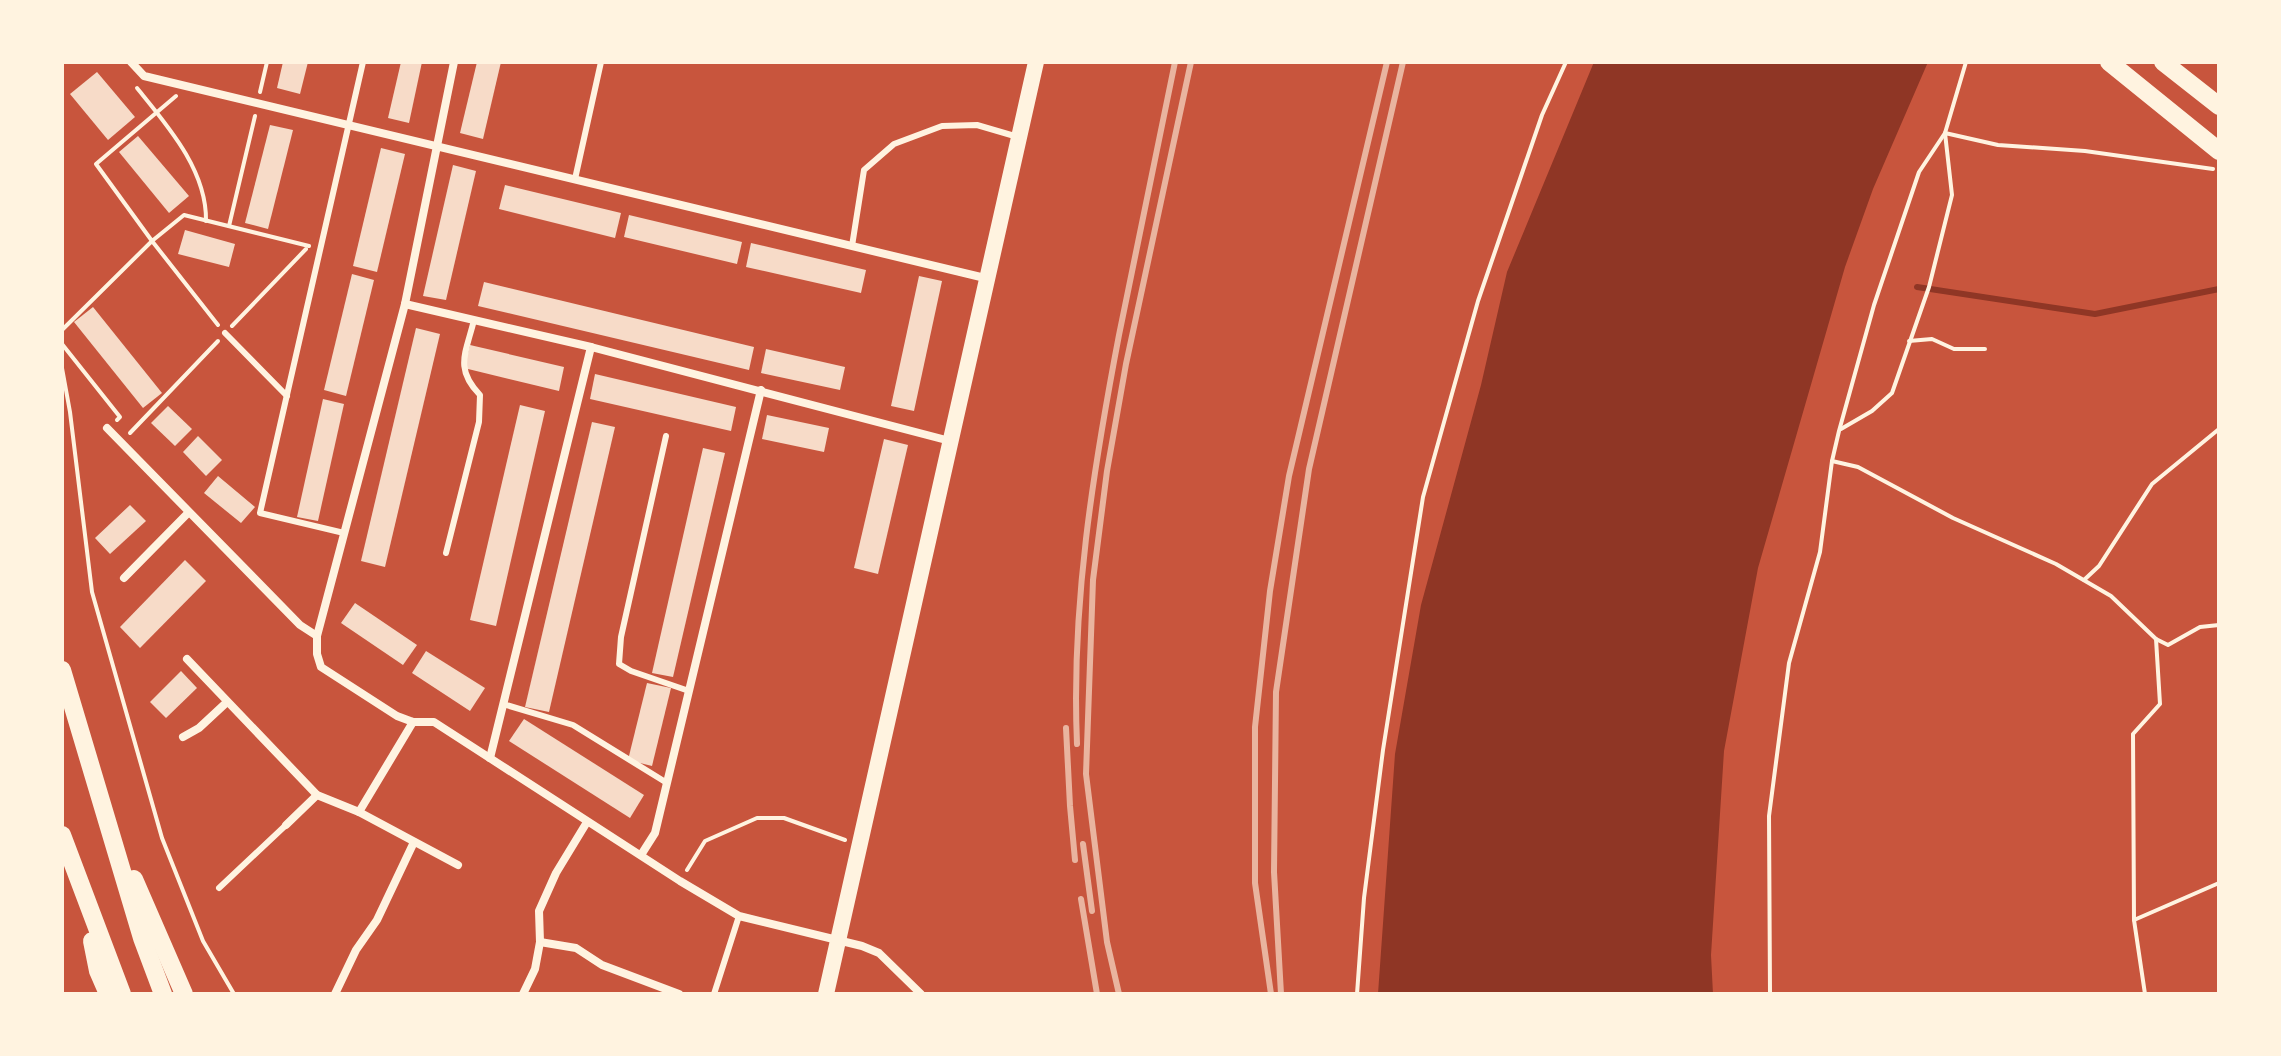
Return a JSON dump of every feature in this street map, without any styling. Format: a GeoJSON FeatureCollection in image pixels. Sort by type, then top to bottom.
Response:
{"type":"FeatureCollection","features":[{"type":"Feature","properties":{"kind":"highway"},"geometry":{"type":"LineString","coordinates":[[2109,62],[2219,151]]}},
{"type":"Feature","properties":{"kind":"highway"},"geometry":{"type":"LineString","coordinates":[[2163,62],[2219,106]]}},
{"type":"Feature","properties":{"kind":"highway"},"geometry":{"type":"LineString","coordinates":[[62,670],[142,938],[163,994]]}},
{"type":"Feature","properties":{"kind":"highway"},"geometry":{"type":"LineString","coordinates":[[106,821],[184,994]]}},
{"type":"Feature","properties":{"kind":"highway"},"geometry":{"type":"LineString","coordinates":[[62,835],[122,994]]}},
{"type":"Feature","properties":{"kind":"highway"},"geometry":{"type":"LineString","coordinates":[[82,891],[98,971],[108,994]]}},
{"type":"Feature","properties":{"kind":"main road"},"geometry":{"type":"LineString","coordinates":[[826,994],[1036,62]]}},
{"type":"Feature","properties":{"kind":"street"},"geometry":{"type":"LineString","coordinates":[[454,62],[405,304],[317,636],[321,667],[397,716],[413,722],[434,722],[739,916],[862,946],[879,953],[921,994]]}},
{"type":"Feature","properties":{"kind":"street"},"geometry":{"type":"LineString","coordinates":[[132,63],[144,76],[187,87],[985,278]]}},
{"type":"Feature","properties":{"kind":"street"},"geometry":{"type":"LineString","coordinates":[[405,304],[591,347],[950,441]]}},
{"type":"Feature","properties":{"kind":"street"},"geometry":{"type":"LineString","coordinates":[[490,758],[591,347]]}},
{"type":"Feature","properties":{"kind":"street"},"geometry":{"type":"LineString","coordinates":[[641,855],[655,833],[761,390]]}},
{"type":"Feature","properties":{"kind":"street"},"geometry":{"type":"LineString","coordinates":[[107,428],[300,625],[317,636]]}},
{"type":"Feature","properties":{"kind":"street"},"geometry":{"type":"LineString","coordinates":[[124,578],[188,513]]}},
{"type":"Feature","properties":{"kind":"street"},"geometry":{"type":"LineString","coordinates":[[187,659],[317,795],[359,812],[458,865]]}},
{"type":"Feature","properties":{"kind":"street"},"geometry":{"type":"LineString","coordinates":[[183,737],[227,702]]}},
{"type":"Feature","properties":{"kind":"street"},"geometry":{"type":"LineString","coordinates":[[359,812],[413,722]]}},
{"type":"Feature","properties":{"kind":"street"},"geometry":{"type":"LineString","coordinates":[[286,825],[317,795]]}},
{"type":"Feature","properties":{"kind":"street"},"geometry":{"type":"LineString","coordinates":[[523,994],[535,969],[540,942],[539,911],[556,873],[587,822]]}},
{"type":"Feature","properties":{"kind":"street"},"geometry":{"type":"LineString","coordinates":[[335,994],[356,950],[377,920],[384,899],[414,842]]}},
{"type":"Feature","properties":{"kind":"street"},"geometry":{"type":"LineString","coordinates":[[540,942],[576,948],[602,965],[679,994]]}},
{"type":"Feature","properties":{"kind":"street"},"geometry":{"type":"LineString","coordinates":[[640,994],[644,983]]}},
{"type":"Feature","properties":{"kind":"lane"},"geometry":{"type":"LineString","coordinates":[[344,533],[260,513],[363,62]]}},
{"type":"Feature","properties":{"kind":"lane"},"geometry":{"type":"LineString","coordinates":[[575,179],[601,62]]}},
{"type":"Feature","properties":{"kind":"lane"},"geometry":{"type":"LineString","coordinates":[[852,246],[864,170],[894,144],[942,126],[977,125],[1018,137]]}},
{"type":"Feature","properties":{"kind":"lane"},"geometry":{"type":"LineString","coordinates":[[446,553],[479,422],[480,395],[465,378],[464,362],[474,320]]}},
{"type":"Feature","properties":{"kind":"lane"},"geometry":{"type":"LineString","coordinates":[[225,333],[287,396]]}},
{"type":"Feature","properties":{"kind":"lane"},"geometry":{"type":"LineString","coordinates":[[666,436],[621,637],[619,664],[689,691]]}},
{"type":"Feature","properties":{"kind":"lane"},"geometry":{"type":"LineString","coordinates":[[503,704],[573,725],[667,783]]}},
{"type":"Feature","properties":{"kind":"lane"},"geometry":{"type":"LineString","coordinates":[[219,888],[286,825]]}},
{"type":"Feature","properties":{"kind":"lane"},"geometry":{"type":"LineString","coordinates":[[714,994],[739,916]]}},
{"type":"Feature","properties":{"kind":"path"},"geometry":{"type":"LineString","coordinates":[[229,226],[267,62]]}},
{"type":"Feature","properties":{"kind":"path"},"geometry":{"type":"LineString","coordinates":[[1357,994],[1370,853],[1423,497],[1478,301],[1542,115],[1566,62]]}},
{"type":"Feature","properties":{"kind":"path"},"geometry":{"type":"LineString","coordinates":[[1770,994],[1769,816],[1789,663],[1820,552],[1839,431],[1874,305],[1919,172],[1945,133],[1966,62]]}},
{"type":"Feature","properties":{"kind":"path"},"geometry":{"type":"LineString","coordinates":[[132,63],[133,82],[157,113],[202,185],[207,204],[206,221]]}},
{"type":"Feature","properties":{"kind":"path"},"geometry":{"type":"LineString","coordinates":[[187,87],[96,164],[225,333]]}},
{"type":"Feature","properties":{"kind":"path"},"geometry":{"type":"LineString","coordinates":[[1945,133],[1998,145],[2085,151],[2219,170]]}},
{"type":"Feature","properties":{"kind":"path"},"geometry":{"type":"LineString","coordinates":[[1839,431],[1872,411],[1892,393],[1929,287],[1952,195],[1945,133]]}},
{"type":"Feature","properties":{"kind":"path"},"geometry":{"type":"LineString","coordinates":[[62,330],[152,241],[184,215],[319,248]]}},
{"type":"Feature","properties":{"kind":"path"},"geometry":{"type":"LineString","coordinates":[[120,444],[309,246]]}},
{"type":"Feature","properties":{"kind":"path"},"geometry":{"type":"LineString","coordinates":[[1909,341],[1932,339],[1954,349],[1985,349]]}},
{"type":"Feature","properties":{"kind":"path"},"geometry":{"type":"LineString","coordinates":[[62,344],[120,417],[107,428]]}},
{"type":"Feature","properties":{"kind":"path"},"geometry":{"type":"LineString","coordinates":[[62,368],[92,592],[133,743],[162,838],[203,941],[234,994]]}},
{"type":"Feature","properties":{"kind":"path"},"geometry":{"type":"LineString","coordinates":[[62,413],[70,412]]}},
{"type":"Feature","properties":{"kind":"path"},"geometry":{"type":"LineString","coordinates":[[2084,580],[2099,566],[2152,484],[2219,429]]}},
{"type":"Feature","properties":{"kind":"path"},"geometry":{"type":"LineString","coordinates":[[1832,461],[1858,467],[1953,518],[2056,564],[2111,596],[2156,639],[2168,645],[2200,627],[2219,625]]}},
{"type":"Feature","properties":{"kind":"path"},"geometry":{"type":"LineString","coordinates":[[2145,994],[2134,920],[2133,734],[2160,704],[2156,639]]}},
{"type":"Feature","properties":{"kind":"path"},"geometry":{"type":"LineString","coordinates":[[680,881],[705,841],[757,818],[784,818],[858,845]]}},
{"type":"Feature","properties":{"kind":"path"},"geometry":{"type":"LineString","coordinates":[[2134,920],[2219,883]]}},
{"type":"Feature","properties":{"kind":"shaded area"},"geometry":{"type":"Polygon","coordinates":[[[1594,62],[1928,62],[1873,189],[1845,267],[1758,568],[1724,751],[1711,955],[1713,994],[1378,994],[1395,754],[1421,605],[1481,385],[1507,272],[1594,62]]]}},
{"type":"Feature","properties":{"kind":"building"},"geometry":{"type":"Polygon","coordinates":[[[283,62],[308,62],[300,94],[277,88],[283,62]]]}},
{"type":"Feature","properties":{"kind":"building"},"geometry":{"type":"Polygon","coordinates":[[[401,62],[422,62],[409,123],[388,118],[401,62]]]}},
{"type":"Feature","properties":{"kind":"building"},"geometry":{"type":"Polygon","coordinates":[[[477,62],[501,62],[483,139],[460,133],[477,62]]]}},
{"type":"Feature","properties":{"kind":"building"},"geometry":{"type":"Polygon","coordinates":[[[97,72],[135,117],[108,140],[70,94],[97,72]]]}},
{"type":"Feature","properties":{"kind":"building"},"geometry":{"type":"Polygon","coordinates":[[[270,125],[293,130],[268,229],[245,223],[270,125]]]}},
{"type":"Feature","properties":{"kind":"building"},"geometry":{"type":"Polygon","coordinates":[[[138,136],[189,196],[169,213],[119,152],[138,136]]]}},
{"type":"Feature","properties":{"kind":"building"},"geometry":{"type":"Polygon","coordinates":[[[381,148],[405,154],[377,272],[353,266],[381,148]]]}},
{"type":"Feature","properties":{"kind":"building"},"geometry":{"type":"Polygon","coordinates":[[[453,165],[476,171],[446,300],[423,296],[453,165]]]}},
{"type":"Feature","properties":{"kind":"building"},"geometry":{"type":"Polygon","coordinates":[[[505,185],[621,213],[615,238],[499,209],[505,185]]]}},
{"type":"Feature","properties":{"kind":"building"},"geometry":{"type":"Polygon","coordinates":[[[629,215],[742,242],[737,264],[624,237],[629,215]]]}},
{"type":"Feature","properties":{"kind":"building"},"geometry":{"type":"Polygon","coordinates":[[[185,230],[235,244],[229,267],[178,254],[185,230]]]}},
{"type":"Feature","properties":{"kind":"building"},"geometry":{"type":"Polygon","coordinates":[[[751,243],[866,270],[861,293],[746,267],[751,243]]]}},
{"type":"Feature","properties":{"kind":"building"},"geometry":{"type":"Polygon","coordinates":[[[352,274],[374,280],[346,396],[324,390],[352,274]]]}},
{"type":"Feature","properties":{"kind":"building"},"geometry":{"type":"Polygon","coordinates":[[[919,276],[942,281],[914,411],[891,406],[919,276]]]}},
{"type":"Feature","properties":{"kind":"building"},"geometry":{"type":"Polygon","coordinates":[[[484,282],[754,347],[749,370],[478,306],[484,282]]]}},
{"type":"Feature","properties":{"kind":"building"},"geometry":{"type":"Polygon","coordinates":[[[93,307],[162,393],[143,408],[74,322],[93,307]]]}},
{"type":"Feature","properties":{"kind":"building"},"geometry":{"type":"Polygon","coordinates":[[[416,328],[440,334],[385,567],[361,561],[416,328]]]}},
{"type":"Feature","properties":{"kind":"building"},"geometry":{"type":"Polygon","coordinates":[[[470,345],[564,367],[559,391],[464,368],[470,345]]]}},
{"type":"Feature","properties":{"kind":"building"},"geometry":{"type":"Polygon","coordinates":[[[766,349],[845,367],[840,390],[761,373],[766,349]]]}},
{"type":"Feature","properties":{"kind":"building"},"geometry":{"type":"Polygon","coordinates":[[[595,374],[736,407],[731,431],[590,399],[595,374]]]}},
{"type":"Feature","properties":{"kind":"building"},"geometry":{"type":"Polygon","coordinates":[[[323,399],[344,404],[318,521],[297,517],[323,399]]]}},
{"type":"Feature","properties":{"kind":"building"},"geometry":{"type":"Polygon","coordinates":[[[520,405],[545,411],[496,626],[470,620],[520,405]]]}},
{"type":"Feature","properties":{"kind":"building"},"geometry":{"type":"Polygon","coordinates":[[[168,406],[192,429],[175,446],[151,423],[168,406]]]}},
{"type":"Feature","properties":{"kind":"building"},"geometry":{"type":"Polygon","coordinates":[[[767,415],[829,428],[824,452],[762,439],[767,415]]]}},
{"type":"Feature","properties":{"kind":"building"},"geometry":{"type":"Polygon","coordinates":[[[592,422],[615,427],[549,712],[525,707],[592,422]]]}},
{"type":"Feature","properties":{"kind":"building"},"geometry":{"type":"Polygon","coordinates":[[[198,436],[222,460],[206,476],[183,452],[198,436]]]}},
{"type":"Feature","properties":{"kind":"building"},"geometry":{"type":"Polygon","coordinates":[[[884,439],[908,445],[878,574],[854,568],[884,439]]]}},
{"type":"Feature","properties":{"kind":"building"},"geometry":{"type":"Polygon","coordinates":[[[703,448],[725,453],[673,677],[652,673],[703,448]]]}},
{"type":"Feature","properties":{"kind":"building"},"geometry":{"type":"Polygon","coordinates":[[[218,476],[255,507],[241,523],[204,493],[218,476]]]}},
{"type":"Feature","properties":{"kind":"building"},"geometry":{"type":"Polygon","coordinates":[[[130,505],[146,521],[110,554],[95,538],[130,505]]]}},
{"type":"Feature","properties":{"kind":"building"},"geometry":{"type":"Polygon","coordinates":[[[185,560],[206,581],[140,648],[120,627],[185,560]]]}},
{"type":"Feature","properties":{"kind":"building"},"geometry":{"type":"Polygon","coordinates":[[[355,603],[417,645],[403,665],[341,623],[355,603]]]}},
{"type":"Feature","properties":{"kind":"building"},"geometry":{"type":"Polygon","coordinates":[[[426,651],[485,688],[470,711],[412,673],[426,651]]]}},
{"type":"Feature","properties":{"kind":"building"},"geometry":{"type":"Polygon","coordinates":[[[181,671],[197,688],[166,718],[150,702],[181,671]]]}},
{"type":"Feature","properties":{"kind":"building"},"geometry":{"type":"Polygon","coordinates":[[[647,683],[671,688],[652,766],[628,760],[647,683]]]}},
{"type":"Feature","properties":{"kind":"building"},"geometry":{"type":"Polygon","coordinates":[[[524,719],[644,795],[630,818],[509,741],[524,719]]]}},
{"type":"Feature","properties":{"kind":"waterway"},"geometry":{"type":"LineString","coordinates":[[1917,287],[2095,314],[2219,289]]}},
{"type":"Feature","properties":{"kind":"railway"},"geometry":{"type":"LineString","coordinates":[[1077,744],[1077,641],[1093,488],[1119,335],[1175,62]]}},
{"type":"Feature","properties":{"kind":"railway"},"geometry":{"type":"LineString","coordinates":[[1119,994],[1107,942],[1086,774],[1093,580],[1107,471],[1126,364],[1191,62]]}},
{"type":"Feature","properties":{"kind":"railway"},"geometry":{"type":"LineString","coordinates":[[1271,994],[1255,883],[1255,727],[1270,591],[1289,476],[1387,62]]}},
{"type":"Feature","properties":{"kind":"railway"},"geometry":{"type":"LineString","coordinates":[[1281,994],[1274,872],[1276,692],[1309,469],[1403,62]]}},
{"type":"Feature","properties":{"kind":"railway"},"geometry":{"type":"LineString","coordinates":[[1066,728],[1075,860]]}},
{"type":"Feature","properties":{"kind":"railway"},"geometry":{"type":"LineString","coordinates":[[1083,844],[1092,911]]}},
{"type":"Feature","properties":{"kind":"railway"},"geometry":{"type":"LineString","coordinates":[[1081,899],[1097,994]]}}]}
